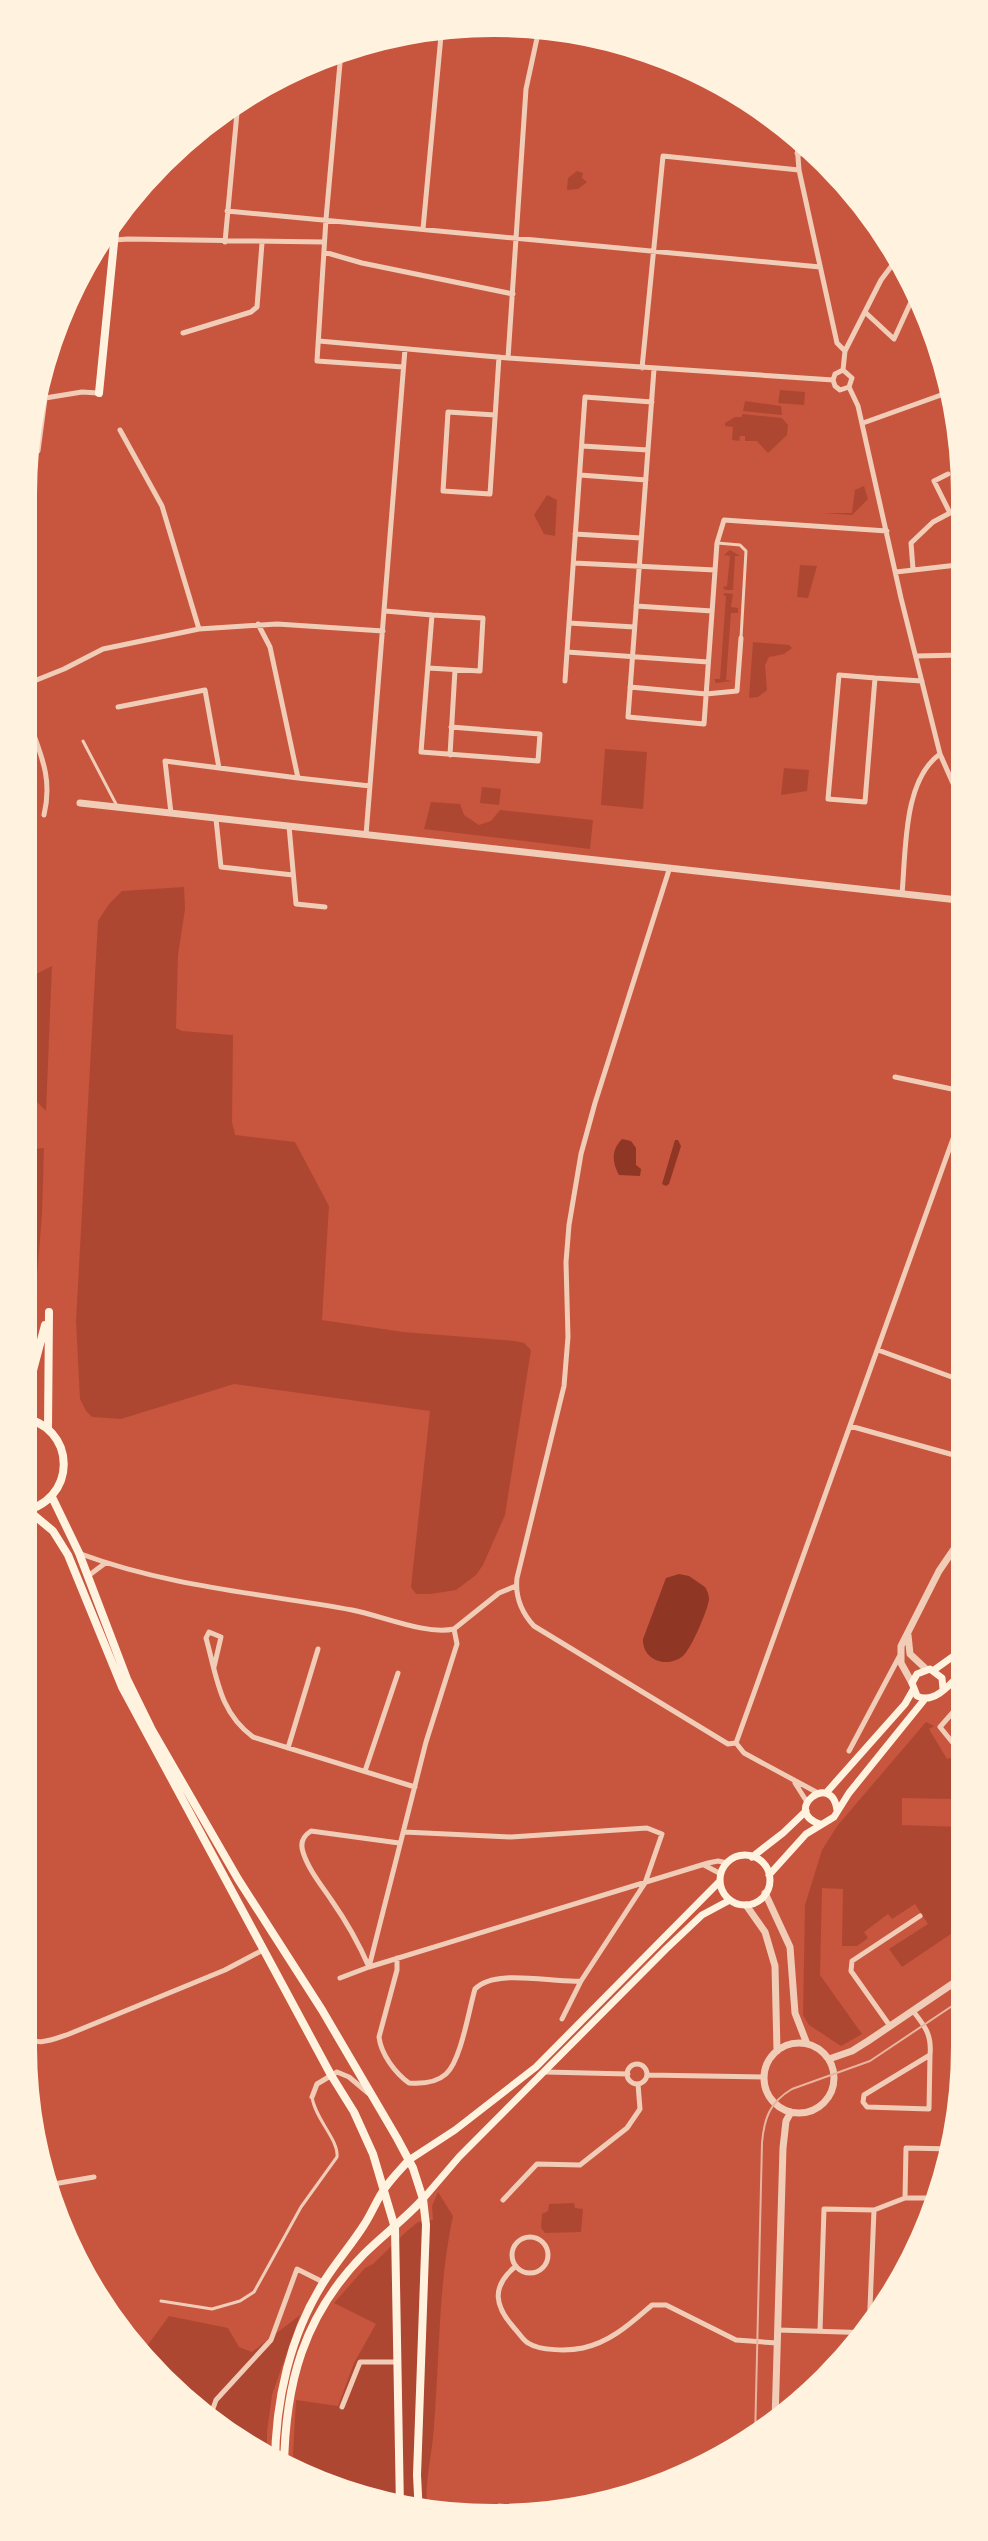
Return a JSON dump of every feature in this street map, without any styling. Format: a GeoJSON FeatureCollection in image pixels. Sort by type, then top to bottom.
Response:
{"type":"FeatureCollection","features":[{"type":"Feature","properties":{"kind":"main road"},"geometry":{"type":"LineString","coordinates":[[99,393],[115,230]]}},
{"type":"Feature","properties":{"kind":"main road"},"geometry":{"type":"LineString","coordinates":[[32,1375],[49,1312],[48,1429]]}},
{"type":"Feature","properties":{"kind":"main road"},"geometry":{"type":"LineString","coordinates":[[32,1420],[48,1429],[58,1440],[64,1470],[52,1497],[32,1509]]}},
{"type":"Feature","properties":{"kind":"main road"},"geometry":{"type":"LineString","coordinates":[[52,1497],[79,1553],[127,1679],[152,1730],[238,1879],[315,1998],[409,2160],[423,2199],[426,2225],[418,2502]]}},
{"type":"Feature","properties":{"kind":"main road"},"geometry":{"type":"LineString","coordinates":[[32,1514],[53,1531],[68,1555],[122,1687],[363,2129],[395,2228],[400,2499]]}},
{"type":"Feature","properties":{"kind":"main road"},"geometry":{"type":"LineString","coordinates":[[752,1857],[790,1827],[806,1806],[898,1712],[917,1674],[930,1670],[956,1653]]}},
{"type":"Feature","properties":{"kind":"main road"},"geometry":{"type":"LineString","coordinates":[[930,1670],[942,1678],[943,1689]]}},
{"type":"Feature","properties":{"kind":"main road"},"geometry":{"type":"LineString","coordinates":[[769,1875],[820,1824],[830,1821],[924,1700],[934,1699],[956,1677]]}},
{"type":"Feature","properties":{"kind":"main road"},"geometry":{"type":"LineString","coordinates":[[913,1686],[924,1700]]}},
{"type":"Feature","properties":{"kind":"main road"},"geometry":{"type":"LineString","coordinates":[[822,1793],[833,1797],[837,1810]]}},
{"type":"Feature","properties":{"kind":"main road"},"geometry":{"type":"LineString","coordinates":[[806,1806],[812,1821],[820,1824]]}},
{"type":"Feature","properties":{"kind":"main road"},"geometry":{"type":"LineString","coordinates":[[275,2453],[276,2423],[287,2366],[305,2317],[384,2189],[409,2160],[455,2130],[536,2067],[720,1877],[727,1863],[739,1856],[752,1857],[763,1864],[769,1875],[765,1893],[757,1901],[746,1905],[730,1900],[723,1892],[720,1877]]}},
{"type":"Feature","properties":{"kind":"main road"},"geometry":{"type":"LineString","coordinates":[[285,2458],[290,2395],[312,2323],[357,2262],[395,2228],[459,2157],[702,1915],[730,1900]]}},
{"type":"Feature","properties":{"kind":"street"},"geometry":{"type":"LineString","coordinates":[[508,358],[526,89],[538,34]]}},
{"type":"Feature","properties":{"kind":"street"},"geometry":{"type":"LineString","coordinates":[[423,229],[441,35]]}},
{"type":"Feature","properties":{"kind":"street"},"geometry":{"type":"LineString","coordinates":[[340,59],[317,361],[403,367]]}},
{"type":"Feature","properties":{"kind":"street"},"geometry":{"type":"LineString","coordinates":[[225,242],[237,110]]}},
{"type":"Feature","properties":{"kind":"street"},"geometry":{"type":"LineString","coordinates":[[797,145],[799,170],[837,343],[845,351]]}},
{"type":"Feature","properties":{"kind":"street"},"geometry":{"type":"LineString","coordinates":[[797,153],[807,154]]}},
{"type":"Feature","properties":{"kind":"street"},"geometry":{"type":"LineString","coordinates":[[642,368],[663,156],[799,170]]}},
{"type":"Feature","properties":{"kind":"street"},"geometry":{"type":"LineString","coordinates":[[227,211],[820,267]]}},
{"type":"Feature","properties":{"kind":"street"},"geometry":{"type":"LineString","coordinates":[[108,241],[324,242]]}},
{"type":"Feature","properties":{"kind":"street"},"geometry":{"type":"LineString","coordinates":[[183,333],[251,312],[257,307],[262,243]]}},
{"type":"Feature","properties":{"kind":"street"},"geometry":{"type":"LineString","coordinates":[[324,252],[362,263],[513,294]]}},
{"type":"Feature","properties":{"kind":"street"},"geometry":{"type":"LineString","coordinates":[[843,370],[845,351],[881,280],[894,263]]}},
{"type":"Feature","properties":{"kind":"street"},"geometry":{"type":"LineString","coordinates":[[866,313],[894,339],[912,299]]}},
{"type":"Feature","properties":{"kind":"street"},"geometry":{"type":"LineString","coordinates":[[319,341],[508,358],[833,380]]}},
{"type":"Feature","properties":{"kind":"street"},"geometry":{"type":"LineString","coordinates":[[366,835],[405,349]]}},
{"type":"Feature","properties":{"kind":"street"},"geometry":{"type":"LineString","coordinates":[[495,415],[448,412],[443,491],[490,494],[499,357]]}},
{"type":"Feature","properties":{"kind":"street"},"geometry":{"type":"LineString","coordinates":[[654,369],[628,717],[704,724],[717,543],[724,520],[887,531]]}},
{"type":"Feature","properties":{"kind":"street"},"geometry":{"type":"LineString","coordinates":[[843,370],[835,374],[835,386],[840,390],[849,387]]}},
{"type":"Feature","properties":{"kind":"street"},"geometry":{"type":"LineString","coordinates":[[843,370],[852,378],[849,387],[863,423],[940,754],[956,789]]}},
{"type":"Feature","properties":{"kind":"street"},"geometry":{"type":"LineString","coordinates":[[34,451],[38,451],[45,399],[82,392],[99,393]]}},
{"type":"Feature","properties":{"kind":"street"},"geometry":{"type":"LineString","coordinates":[[863,423],[945,394]]}},
{"type":"Feature","properties":{"kind":"street"},"geometry":{"type":"LineString","coordinates":[[565,681],[585,397],[652,402]]}},
{"type":"Feature","properties":{"kind":"street"},"geometry":{"type":"LineString","coordinates":[[120,430],[166,515],[199,629]]}},
{"type":"Feature","properties":{"kind":"street"},"geometry":{"type":"LineString","coordinates":[[582,446],[648,450]]}},
{"type":"Feature","properties":{"kind":"street"},"geometry":{"type":"LineString","coordinates":[[913,569],[911,543],[933,522],[950,513],[934,481],[948,474]]}},
{"type":"Feature","properties":{"kind":"street"},"geometry":{"type":"LineString","coordinates":[[580,475],[646,480]]}},
{"type":"Feature","properties":{"kind":"street"},"geometry":{"type":"LineString","coordinates":[[575,534],[641,538]]}},
{"type":"Feature","properties":{"kind":"street"},"geometry":{"type":"LineString","coordinates":[[574,563],[715,570]]}},
{"type":"Feature","properties":{"kind":"street"},"geometry":{"type":"LineString","coordinates":[[896,572],[956,565]]}},
{"type":"Feature","properties":{"kind":"street"},"geometry":{"type":"LineString","coordinates":[[636,606],[712,611]]}},
{"type":"Feature","properties":{"kind":"street"},"geometry":{"type":"LineString","coordinates":[[385,611],[483,618],[480,671],[428,668]]}},
{"type":"Feature","properties":{"kind":"street"},"geometry":{"type":"LineString","coordinates":[[432,615],[421,752],[538,761],[540,734],[451,727]]}},
{"type":"Feature","properties":{"kind":"street"},"geometry":{"type":"LineString","coordinates":[[569,623],[634,627]]}},
{"type":"Feature","properties":{"kind":"street"},"geometry":{"type":"LineString","coordinates":[[32,684],[103,649],[199,629],[258,624],[383,631]]}},
{"type":"Feature","properties":{"kind":"street"},"geometry":{"type":"LineString","coordinates":[[258,624],[270,647],[298,778]]}},
{"type":"Feature","properties":{"kind":"street"},"geometry":{"type":"LineString","coordinates":[[630,687],[706,694],[737,691],[741,638]]}},
{"type":"Feature","properties":{"kind":"street"},"geometry":{"type":"LineString","coordinates":[[567,652],[708,662]]}},
{"type":"Feature","properties":{"kind":"street"},"geometry":{"type":"LineString","coordinates":[[917,656],[956,655]]}},
{"type":"Feature","properties":{"kind":"street"},"geometry":{"type":"LineString","coordinates":[[450,755],[455,670]]}},
{"type":"Feature","properties":{"kind":"street"},"geometry":{"type":"LineString","coordinates":[[875,678],[865,802],[828,799],[839,675],[922,681]]}},
{"type":"Feature","properties":{"kind":"street"},"geometry":{"type":"LineString","coordinates":[[118,707],[205,690],[219,768]]}},
{"type":"Feature","properties":{"kind":"street"},"geometry":{"type":"LineString","coordinates":[[32,732],[47,776],[48,797],[44,815]]}},
{"type":"Feature","properties":{"kind":"street"},"geometry":{"type":"LineString","coordinates":[[902,895],[914,791],[929,762],[940,754]]}},
{"type":"Feature","properties":{"kind":"street"},"geometry":{"type":"LineString","coordinates":[[171,814],[165,761],[370,786]]}},
{"type":"Feature","properties":{"kind":"street"},"geometry":{"type":"LineString","coordinates":[[80,803],[956,900]]}},
{"type":"Feature","properties":{"kind":"street"},"geometry":{"type":"LineString","coordinates":[[216,819],[221,867],[293,875]]}},
{"type":"Feature","properties":{"kind":"street"},"geometry":{"type":"LineString","coordinates":[[289,826],[296,904],[325,907]]}},
{"type":"Feature","properties":{"kind":"street"},"geometry":{"type":"LineString","coordinates":[[669,870],[583,1145],[567,1244],[565,1285],[568,1337],[564,1386],[516,1586],[522,1607],[534,1626],[728,1744],[736,1743]]}},
{"type":"Feature","properties":{"kind":"street"},"geometry":{"type":"LineString","coordinates":[[895,1077],[956,1087]]}},
{"type":"Feature","properties":{"kind":"street"},"geometry":{"type":"LineString","coordinates":[[736,1743],[956,1130]]}},
{"type":"Feature","properties":{"kind":"street"},"geometry":{"type":"LineString","coordinates":[[878,1350],[956,1379]]}},
{"type":"Feature","properties":{"kind":"street"},"geometry":{"type":"LineString","coordinates":[[850,1426],[956,1456]]}},
{"type":"Feature","properties":{"kind":"street"},"geometry":{"type":"LineString","coordinates":[[849,1751],[899,1657],[901,1646],[939,1571],[956,1546]]}},
{"type":"Feature","properties":{"kind":"street"},"geometry":{"type":"LineString","coordinates":[[79,1553],[104,1563],[214,1590],[307,1602],[390,1618],[435,1631],[454,1629],[499,1593],[516,1586]]}},
{"type":"Feature","properties":{"kind":"street"},"geometry":{"type":"LineString","coordinates":[[88,1576],[104,1563]]}},
{"type":"Feature","properties":{"kind":"street"},"geometry":{"type":"LineString","coordinates":[[369,1967],[426,1742],[457,1644],[454,1629]]}},
{"type":"Feature","properties":{"kind":"street"},"geometry":{"type":"LineString","coordinates":[[214,1667],[221,1637],[209,1632],[206,1638],[214,1667],[226,1710],[238,1726],[253,1737],[415,1787]]}},
{"type":"Feature","properties":{"kind":"street"},"geometry":{"type":"LineString","coordinates":[[908,1635],[910,1654],[930,1670]]}},
{"type":"Feature","properties":{"kind":"street"},"geometry":{"type":"LineString","coordinates":[[288,1748],[318,1649]]}},
{"type":"Feature","properties":{"kind":"street"},"geometry":{"type":"LineString","coordinates":[[899,1657],[913,1686]]}},
{"type":"Feature","properties":{"kind":"street"},"geometry":{"type":"LineString","coordinates":[[365,1771],[398,1673]]}},
{"type":"Feature","properties":{"kind":"street"},"geometry":{"type":"LineString","coordinates":[[956,1709],[940,1727],[956,1747]]}},
{"type":"Feature","properties":{"kind":"street"},"geometry":{"type":"LineString","coordinates":[[736,1743],[744,1753],[794,1782],[822,1793]]}},
{"type":"Feature","properties":{"kind":"street"},"geometry":{"type":"LineString","coordinates":[[794,1782],[806,1806]]}},
{"type":"Feature","properties":{"kind":"street"},"geometry":{"type":"LineString","coordinates":[[404,1832],[511,1837],[647,1828],[662,1834],[645,1883],[581,1981],[562,2019]]}},
{"type":"Feature","properties":{"kind":"street"},"geometry":{"type":"LineString","coordinates":[[369,1967],[312,1870],[302,1851],[302,1843],[311,1831],[399,1843]]}},
{"type":"Feature","properties":{"kind":"street"},"geometry":{"type":"LineString","coordinates":[[340,1978],[704,1865],[718,1861],[727,1863]]}},
{"type":"Feature","properties":{"kind":"street"},"geometry":{"type":"LineString","coordinates":[[704,1865],[720,1877]]}},
{"type":"Feature","properties":{"kind":"street"},"geometry":{"type":"LineString","coordinates":[[765,1893],[790,1947],[795,2013],[807,2044]]}},
{"type":"Feature","properties":{"kind":"street"},"geometry":{"type":"LineString","coordinates":[[746,1905],[765,1932],[775,1966],[777,2051]]}},
{"type":"Feature","properties":{"kind":"street"},"geometry":{"type":"LineString","coordinates":[[890,2027],[851,1971],[852,1961],[920,1916]]}},
{"type":"Feature","properties":{"kind":"street"},"geometry":{"type":"LineString","coordinates":[[32,2042],[49,2041],[93,2024],[225,1970],[263,1950]]}},
{"type":"Feature","properties":{"kind":"street"},"geometry":{"type":"LineString","coordinates":[[397,1958],[397,1970],[379,2037],[380,2046],[399,2076],[409,2083],[434,2081],[446,2074],[454,2064],[479,1984],[505,1977],[581,1981]]}},
{"type":"Feature","properties":{"kind":"street"},"geometry":{"type":"LineString","coordinates":[[829,2059],[890,2027],[956,1982]]}},
{"type":"Feature","properties":{"kind":"street"},"geometry":{"type":"LineString","coordinates":[[913,2011],[928,2030],[932,2042],[929,2109],[867,2107],[863,2102],[864,2095],[930,2055]]}},
{"type":"Feature","properties":{"kind":"street"},"geometry":{"type":"LineString","coordinates":[[791,2044],[807,2044],[829,2059],[833,2070],[833,2087],[821,2105],[812,2111],[791,2112],[778,2106],[770,2097],[764,2077],[766,2067],[777,2051],[791,2044]]}},
{"type":"Feature","properties":{"kind":"street"},"geometry":{"type":"LineString","coordinates":[[833,2070],[840,2055]]}},
{"type":"Feature","properties":{"kind":"street"},"geometry":{"type":"LineString","coordinates":[[639,2065],[646,2069],[647,2075],[638,2084],[631,2081],[628,2074],[631,2067],[639,2065]]}},
{"type":"Feature","properties":{"kind":"street"},"geometry":{"type":"LineString","coordinates":[[545,2072],[628,2074]]}},
{"type":"Feature","properties":{"kind":"street"},"geometry":{"type":"LineString","coordinates":[[312,2097],[317,2084],[331,2075],[342,2073],[376,2100]]}},
{"type":"Feature","properties":{"kind":"street"},"geometry":{"type":"LineString","coordinates":[[647,2075],[764,2077]]}},
{"type":"Feature","properties":{"kind":"street"},"geometry":{"type":"LineString","coordinates":[[503,2200],[537,2164],[580,2165],[627,2128],[640,2109],[638,2084]]}},
{"type":"Feature","properties":{"kind":"street"},"geometry":{"type":"LineString","coordinates":[[775,2414],[783,2148],[786,2121],[791,2112]]}},
{"type":"Feature","properties":{"kind":"street"},"geometry":{"type":"LineString","coordinates":[[905,2198],[906,2148],[944,2149]]}},
{"type":"Feature","properties":{"kind":"street"},"geometry":{"type":"LineString","coordinates":[[53,2184],[94,2177]]}},
{"type":"Feature","properties":{"kind":"street"},"geometry":{"type":"LineString","coordinates":[[820,2331],[824,2209],[874,2210],[905,2198],[930,2198]]}},
{"type":"Feature","properties":{"kind":"street"},"geometry":{"type":"LineString","coordinates":[[872,2312],[874,2210]]}},
{"type":"Feature","properties":{"kind":"street"},"geometry":{"type":"LineString","coordinates":[[534,2238],[542,2242],[548,2257],[540,2270],[530,2273],[516,2266],[512,2252],[520,2240],[534,2238]]}},
{"type":"Feature","properties":{"kind":"street"},"geometry":{"type":"LineString","coordinates":[[516,2266],[499,2289],[500,2312],[528,2344],[551,2349],[583,2348],[620,2333],[652,2305],[666,2305],[736,2340],[777,2343]]}},
{"type":"Feature","properties":{"kind":"street"},"geometry":{"type":"LineString","coordinates":[[212,2413],[216,2400],[271,2340],[297,2269],[324,2282]]}},
{"type":"Feature","properties":{"kind":"street"},"geometry":{"type":"LineString","coordinates":[[778,2330],[858,2332]]}},
{"type":"Feature","properties":{"kind":"street"},"geometry":{"type":"LineString","coordinates":[[342,2407],[360,2362],[397,2362]]}},
{"type":"Feature","properties":{"kind":"lane"},"geometry":{"type":"LineString","coordinates":[[717,543],[740,545],[746,551],[741,638]]}},
{"type":"Feature","properties":{"kind":"lane"},"geometry":{"type":"LineString","coordinates":[[83,741],[118,808]]}},
{"type":"Feature","properties":{"kind":"lane"},"geometry":{"type":"LineString","coordinates":[[161,2301],[212,2309],[240,2301],[254,2292],[301,2207],[337,2157],[337,2146],[318,2118],[312,2097]]}},
{"type":"Feature","properties":{"kind":"shaded area"},"geometry":{"type":"Polygon","coordinates":[[[577,171],[583,173],[582,178],[587,182],[578,189],[567,190],[568,178],[577,171]]]}},
{"type":"Feature","properties":{"kind":"shaded area"},"geometry":{"type":"Polygon","coordinates":[[[780,390],[805,392],[804,405],[778,403],[780,390]]]}},
{"type":"Feature","properties":{"kind":"shaded area"},"geometry":{"type":"Polygon","coordinates":[[[745,401],[781,406],[782,415],[743,411],[745,401]]]}},
{"type":"Feature","properties":{"kind":"shaded area"},"geometry":{"type":"Polygon","coordinates":[[[742,414],[782,418],[788,425],[787,435],[768,453],[757,441],[745,441],[745,436],[740,436],[739,441],[732,440],[733,427],[725,426],[725,423],[742,417],[742,414]]]}},
{"type":"Feature","properties":{"kind":"shaded area"},"geometry":{"type":"Polygon","coordinates":[[[864,486],[868,499],[852,515],[822,513],[852,513],[855,490],[864,486]]]}},
{"type":"Feature","properties":{"kind":"shaded area"},"geometry":{"type":"Polygon","coordinates":[[[547,495],[557,500],[555,536],[544,534],[534,515],[547,495]]]}},
{"type":"Feature","properties":{"kind":"shaded area"},"geometry":{"type":"Polygon","coordinates":[[[730,550],[740,556],[735,556],[733,590],[725,590],[723,587],[727,586],[730,556],[724,555],[730,550]]]}},
{"type":"Feature","properties":{"kind":"shaded area"},"geometry":{"type":"Polygon","coordinates":[[[800,565],[817,566],[808,598],[797,597],[800,565]]]}},
{"type":"Feature","properties":{"kind":"shaded area"},"geometry":{"type":"Polygon","coordinates":[[[725,593],[733,594],[731,607],[738,608],[738,613],[731,613],[726,680],[732,681],[716,683],[714,679],[720,679],[725,593]]]}},
{"type":"Feature","properties":{"kind":"shaded area"},"geometry":{"type":"Polygon","coordinates":[[[753,642],[789,645],[792,648],[784,654],[769,657],[765,665],[767,690],[758,697],[749,698],[753,642]]]}},
{"type":"Feature","properties":{"kind":"shaded area"},"geometry":{"type":"Polygon","coordinates":[[[605,749],[647,752],[643,809],[601,805],[605,749]]]}},
{"type":"Feature","properties":{"kind":"shaded area"},"geometry":{"type":"Polygon","coordinates":[[[784,768],[809,770],[807,791],[781,795],[784,768]]]}},
{"type":"Feature","properties":{"kind":"shaded area"},"geometry":{"type":"Polygon","coordinates":[[[482,787],[501,789],[499,805],[480,803],[482,787]]]}},
{"type":"Feature","properties":{"kind":"shaded area"},"geometry":{"type":"Polygon","coordinates":[[[431,802],[460,804],[464,815],[479,825],[491,821],[500,810],[593,820],[590,849],[424,829],[431,802]]]}},
{"type":"Feature","properties":{"kind":"shaded area"},"geometry":{"type":"Polygon","coordinates":[[[184,887],[176,1028],[233,1035],[232,1122],[235,1135],[295,1142],[329,1206],[322,1320],[403,1332],[515,1341],[524,1343],[531,1350],[505,1515],[483,1565],[476,1575],[456,1590],[416,1594],[411,1587],[430,1411],[234,1384],[121,1419],[92,1417],[80,1399],[76,1321],[98,921],[122,891],[184,887]]]}},
{"type":"Feature","properties":{"kind":"shaded area"},"geometry":{"type":"Polygon","coordinates":[[[52,966],[46,1111],[32,1097],[32,976],[52,966]]]}},
{"type":"Feature","properties":{"kind":"shaded area"},"geometry":{"type":"Polygon","coordinates":[[[622,1139],[631,1141],[636,1148],[636,1165],[641,1169],[640,1176],[619,1175],[614,1156],[622,1139]]]}},
{"type":"Feature","properties":{"kind":"shaded area"},"geometry":{"type":"Polygon","coordinates":[[[675,1140],[681,1146],[666,1186],[662,1184],[675,1140]]]}},
{"type":"Feature","properties":{"kind":"shaded area"},"geometry":{"type":"Polygon","coordinates":[[[44,1148],[42,1214],[32,1332],[32,1149],[44,1148]]]}},
{"type":"Feature","properties":{"kind":"shaded area"},"geometry":{"type":"Polygon","coordinates":[[[679,1574],[689,1576],[705,1587],[709,1599],[699,1629],[686,1652],[677,1660],[663,1662],[651,1657],[643,1639],[666,1578],[679,1574]]]}},
{"type":"Feature","properties":{"kind":"shaded area"},"geometry":{"type":"Polygon","coordinates":[[[926,1722],[934,1726],[929,1729],[947,1759],[953,1757],[956,1760],[956,1797],[902,1798],[902,1825],[956,1827],[956,1930],[902,1967],[889,1949],[928,1924],[915,1904],[892,1919],[888,1914],[864,1932],[868,1938],[857,1946],[842,1946],[843,1889],[822,1888],[820,1975],[862,2034],[841,2046],[809,2025],[803,2015],[805,1905],[822,1850],[838,1825],[926,1722]]]}},
{"type":"Feature","properties":{"kind":"shaded area"},"geometry":{"type":"Polygon","coordinates":[[[438,2192],[453,2216],[442,2294],[427,2504],[374,2493],[293,2462],[296,2400],[338,2406],[354,2363],[376,2324],[334,2303],[365,2268],[407,2231],[418,2222],[433,2220],[432,2206],[438,2192]]]}},
{"type":"Feature","properties":{"kind":"shaded area"},"geometry":{"type":"Polygon","coordinates":[[[574,2203],[575,2208],[583,2209],[581,2232],[545,2233],[541,2228],[542,2214],[548,2211],[549,2204],[574,2203]]]}},
{"type":"Feature","properties":{"kind":"shaded area"},"geometry":{"type":"Polygon","coordinates":[[[300,2315],[272,2395],[267,2449],[213,2414],[167,2374],[145,2349],[169,2316],[228,2328],[239,2347],[252,2352],[300,2315]]]}},
{"type":"Feature","properties":{"kind":"tram line"},"geometry":{"type":"LineString","coordinates":[[755,2428],[762,2143],[770,2112],[778,2099],[792,2089],[870,2061],[956,2003]]}}]}
